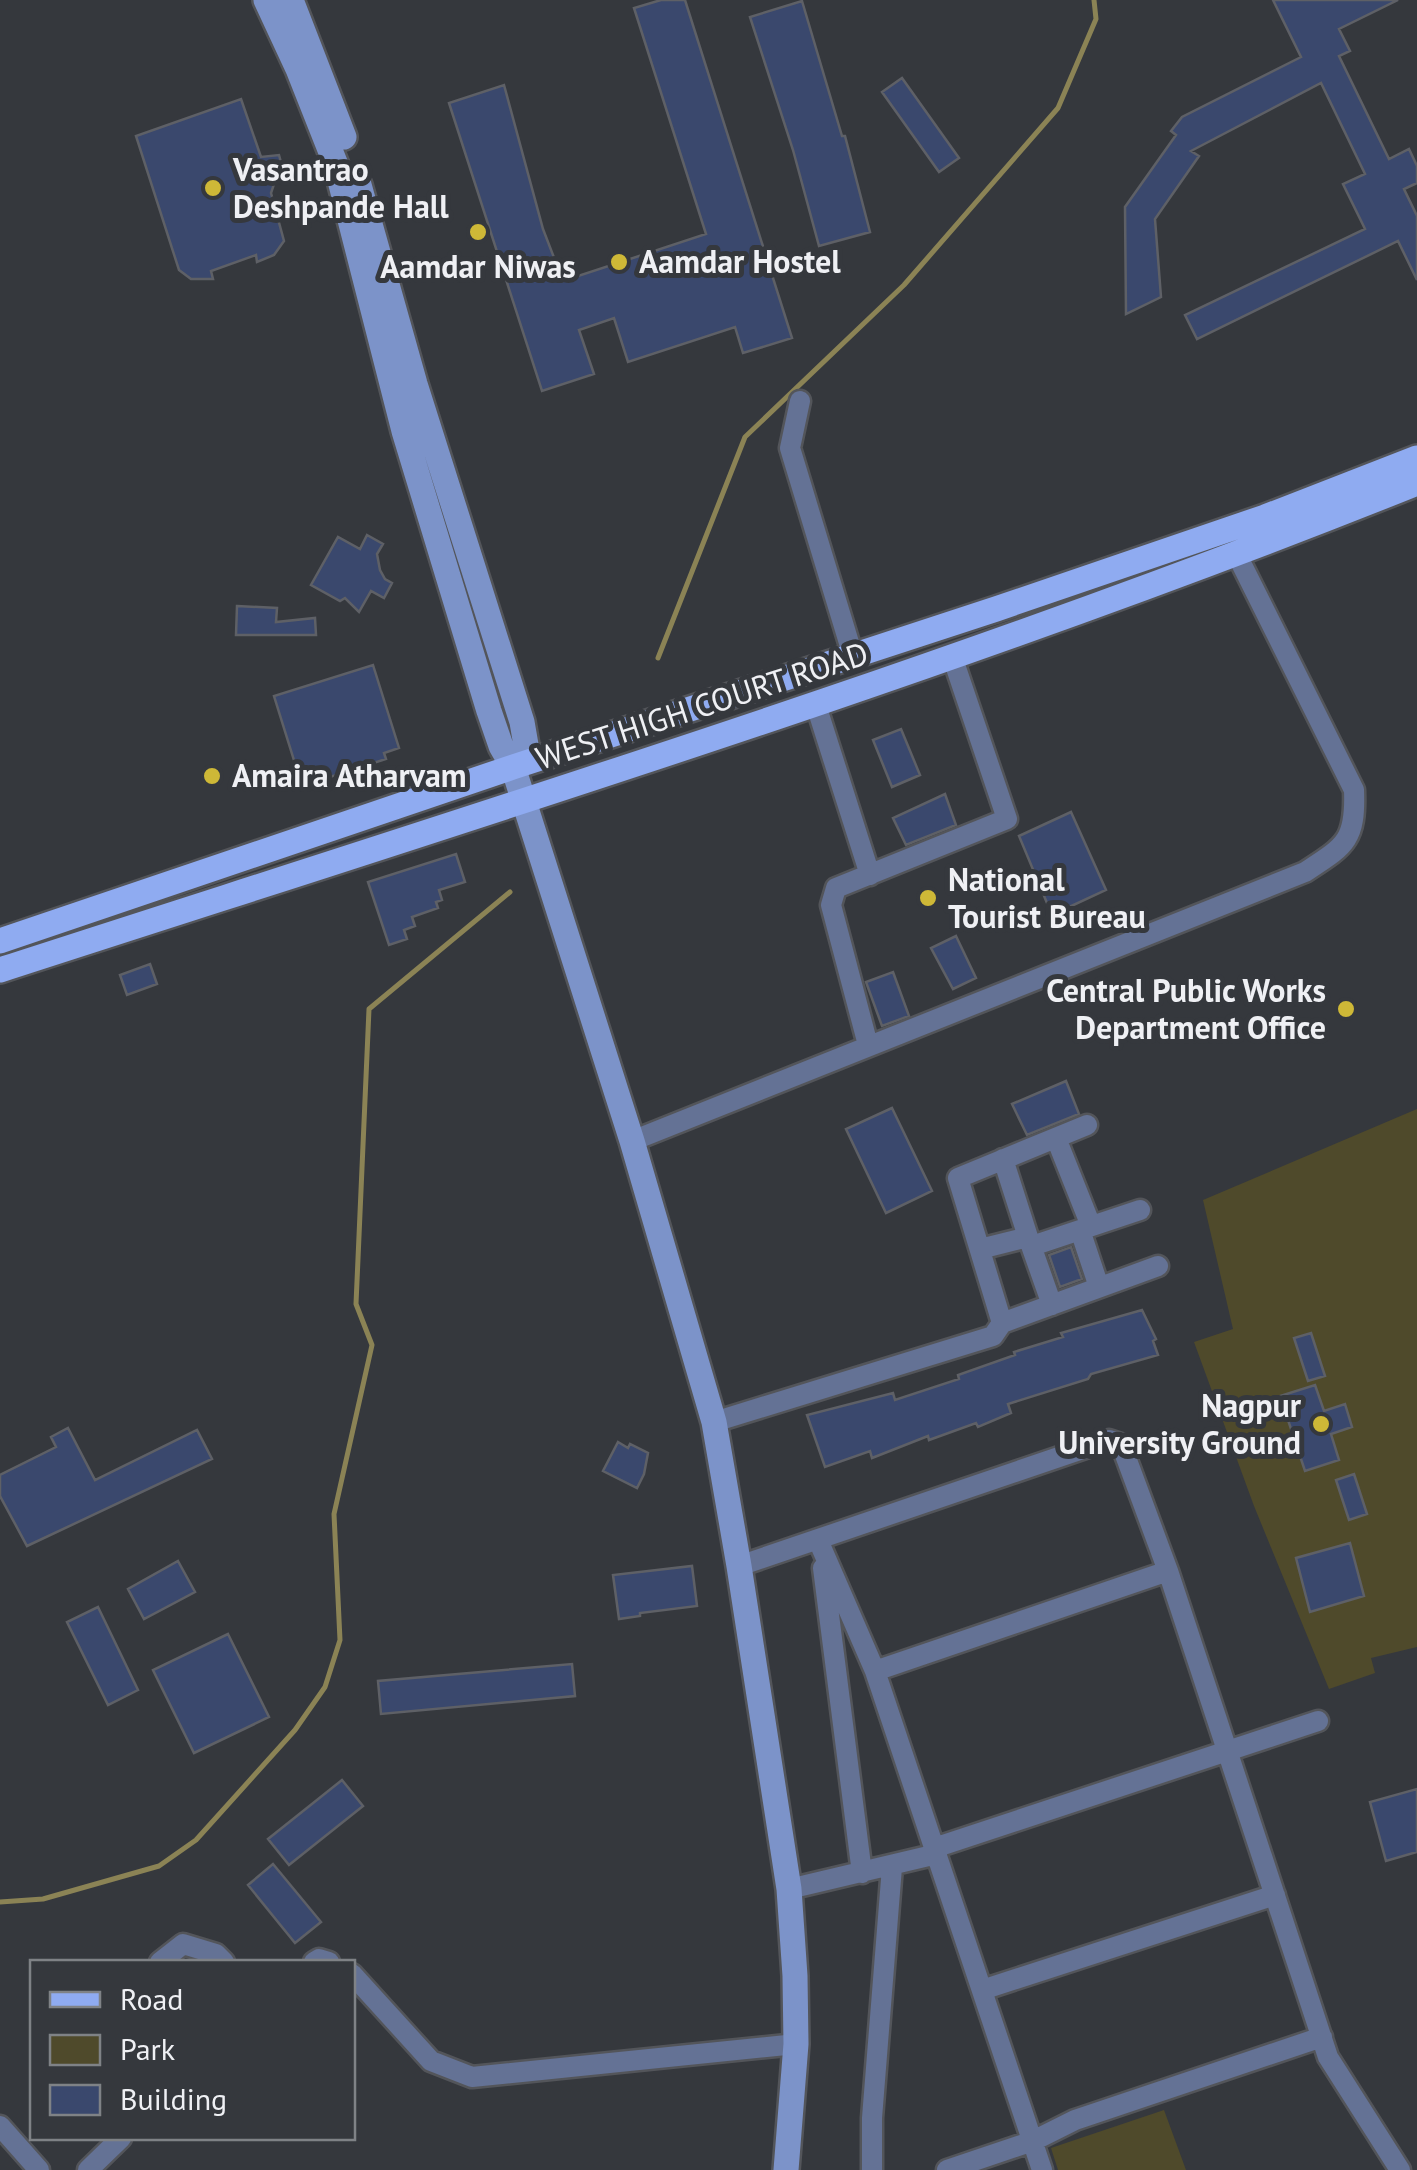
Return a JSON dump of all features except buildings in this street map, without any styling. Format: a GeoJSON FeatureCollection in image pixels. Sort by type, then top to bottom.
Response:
{"type":"FeatureCollection","features":[{"type":"Feature","properties":{"kind":"main road"},"geometry":{"type":"LineString","coordinates":[[266,0],[307,65]]}},
{"type":"Feature","properties":{"kind":"main road"},"geometry":{"type":"LineString","coordinates":[[291,0],[404,431],[489,710],[513,767],[632,1141],[714,1422],[789,1889],[796,2044],[786,2170]]}},
{"type":"Feature","properties":{"kind":"main road","name":"WEST HIGH COURT ROAD"},"geometry":{"type":"LineString","coordinates":[[0,941],[1247,523],[1417,458]]}},
{"type":"Feature","properties":{"kind":"main road","name":"WEST HIGH COURT ROAD"},"geometry":{"type":"LineString","coordinates":[[0,970],[816,704],[1237,555],[1417,483]]}},
{"type":"Feature","properties":{"kind":"street"},"geometry":{"type":"LineString","coordinates":[[800,401],[790,448],[854,656]]}},
{"type":"Feature","properties":{"kind":"street"},"geometry":{"type":"LineString","coordinates":[[632,1141],[1305,872],[1342,848],[1355,820],[1354,790],[1237,555]]}},
{"type":"Feature","properties":{"kind":"street"},"geometry":{"type":"LineString","coordinates":[[868,1046],[831,905],[836,888],[1007,819],[952,656]]}},
{"type":"Feature","properties":{"kind":"street"},"geometry":{"type":"LineString","coordinates":[[816,704],[870,875]]}},
{"type":"Feature","properties":{"kind":"street"},"geometry":{"type":"LineString","coordinates":[[1002,1323],[958,1178],[1087,1126]]}},
{"type":"Feature","properties":{"kind":"street"},"geometry":{"type":"LineString","coordinates":[[1056,1138],[1086,1228],[1099,1288]]}},
{"type":"Feature","properties":{"kind":"street"},"geometry":{"type":"LineString","coordinates":[[1004,1160],[1052,1304]]}},
{"type":"Feature","properties":{"kind":"street"},"geometry":{"type":"LineString","coordinates":[[980,1249],[1086,1228],[1140,1210]]}},
{"type":"Feature","properties":{"kind":"street"},"geometry":{"type":"LineString","coordinates":[[714,1422],[993,1336],[1002,1323],[1158,1266]]}},
{"type":"Feature","properties":{"kind":"street"},"geometry":{"type":"LineString","coordinates":[[740,1566],[821,1546],[1109,1440],[1121,1444],[1168,1570],[1322,2037],[1340,2080],[1400,2170]]}},
{"type":"Feature","properties":{"kind":"street"},"geometry":{"type":"LineString","coordinates":[[821,1546],[875,1671],[1042,2170]]}},
{"type":"Feature","properties":{"kind":"street"},"geometry":{"type":"LineString","coordinates":[[821,1546],[862,1873]]}},
{"type":"Feature","properties":{"kind":"street"},"geometry":{"type":"LineString","coordinates":[[875,1671],[1168,1570]]}},
{"type":"Feature","properties":{"kind":"street"},"geometry":{"type":"LineString","coordinates":[[789,1889],[892,1867],[1318,1721]]}},
{"type":"Feature","properties":{"kind":"street"},"geometry":{"type":"LineString","coordinates":[[872,2170],[872,2118],[892,1867]]}},
{"type":"Feature","properties":{"kind":"street"},"geometry":{"type":"LineString","coordinates":[[982,1990],[1275,1895]]}},
{"type":"Feature","properties":{"kind":"street"},"geometry":{"type":"LineString","coordinates":[[162,1960],[182,1944],[216,1954],[222,1960]]}},
{"type":"Feature","properties":{"kind":"street"},"geometry":{"type":"LineString","coordinates":[[355,1977],[431,2060],[472,2077],[796,2044]]}},
{"type":"Feature","properties":{"kind":"street"},"geometry":{"type":"LineString","coordinates":[[947,2170],[1033,2141],[1075,2120],[1322,2037]]}},
{"type":"Feature","properties":{"kind":"street"},"geometry":{"type":"LineString","coordinates":[[0,2126],[39,2170]]}},
{"type":"Feature","properties":{"kind":"street"},"geometry":{"type":"LineString","coordinates":[[88,2170],[119,2140]]}},
{"type":"Feature","properties":{"kind":"green space","name":"Nagpur University Ground"},"geometry":{"type":"Polygon","coordinates":[[[1417,1109],[1417,1647],[1371,1658],[1375,1673],[1329,1689],[1254,1506],[1194,1342],[1233,1329],[1203,1200],[1417,1109]]]}},
{"type":"Feature","properties":{"kind":"green space"},"geometry":{"type":"Polygon","coordinates":[[[1164,2110],[1186,2170],[1058,2170],[1051,2148],[1164,2110]]]}},
{"type":"Feature","properties":{"kind":"waterway"},"geometry":{"type":"LineString","coordinates":[[658,658],[745,437],[904,285],[1058,108],[1096,19],[1094,0]]}},
{"type":"Feature","properties":{"kind":"waterway"},"geometry":{"type":"LineString","coordinates":[[0,1902],[43,1899],[159,1866],[196,1840],[295,1730],[325,1687],[340,1640],[334,1514],[372,1345],[356,1304],[369,1009],[510,892]]}},
{"type":"Feature","properties":{"kind":"place","name":"Vasantrao Deshpande Hall"},"geometry":{"type":"Point","coordinates":[213,188]}},
{"type":"Feature","properties":{"kind":"place","name":"Aamdar Niwas"},"geometry":{"type":"Point","coordinates":[478,232]}},
{"type":"Feature","properties":{"kind":"place","name":"Aamdar Hostel"},"geometry":{"type":"Point","coordinates":[619,262]}},
{"type":"Feature","properties":{"kind":"place","name":"Amaira Atharvam"},"geometry":{"type":"Point","coordinates":[212,776]}},
{"type":"Feature","properties":{"kind":"place","name":"National Tourist Bureau"},"geometry":{"type":"Point","coordinates":[928,898]}},
{"type":"Feature","properties":{"kind":"place","name":"Central Public Works Department Office"},"geometry":{"type":"Point","coordinates":[1346,1009]}},
{"type":"Feature","properties":{"kind":"place","name":"Nagpur University Ground"},"geometry":{"type":"Point","coordinates":[1321,1424]}}]}
